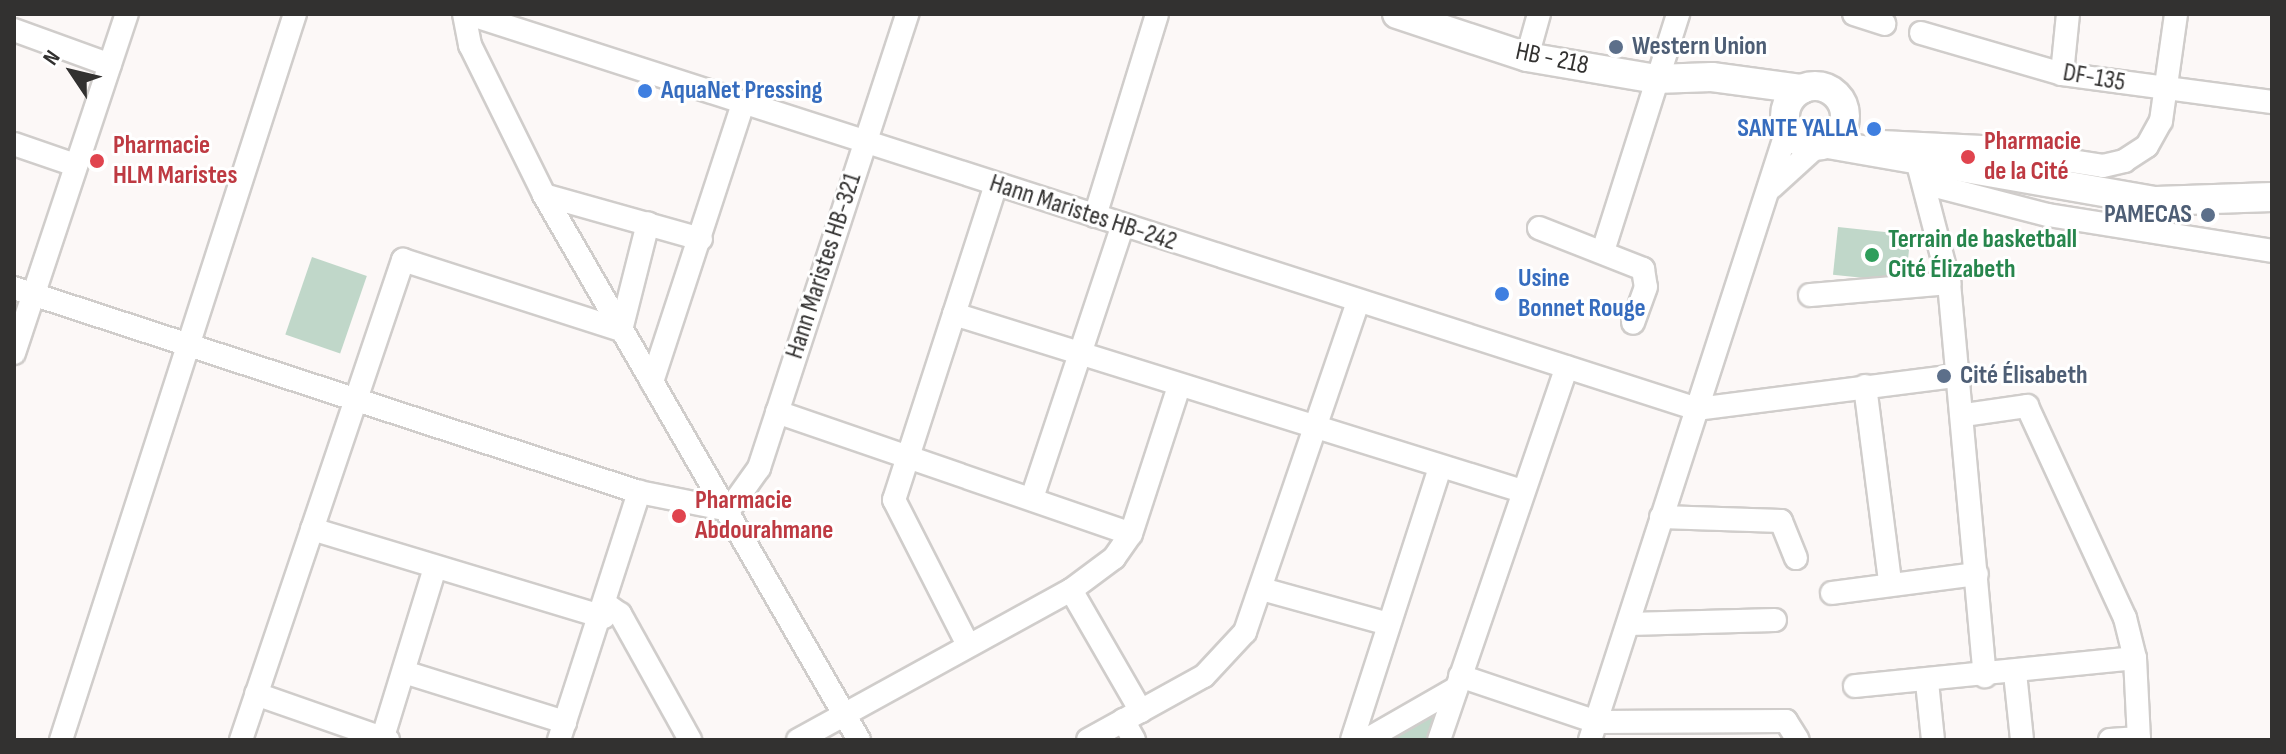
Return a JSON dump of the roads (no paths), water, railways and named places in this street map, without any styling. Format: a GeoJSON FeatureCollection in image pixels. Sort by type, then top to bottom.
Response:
{"type":"FeatureCollection","features":[{"type":"Feature","properties":{"kind":"main road","name":"HB - 218"},"geometry":{"type":"LineString","coordinates":[[1398,14],[1527,57],[1656,79],[1712,77],[1836,93],[1845,114]]}},
{"type":"Feature","properties":{"kind":"main road"},"geometry":{"type":"LineString","coordinates":[[1712,77],[1822,146],[1916,169],[2156,201],[2272,197]]}},
{"type":"Feature","properties":{"kind":"main road"},"geometry":{"type":"LineString","coordinates":[[1786,124],[1802,89]]}},
{"type":"Feature","properties":{"kind":"main road"},"geometry":{"type":"LineString","coordinates":[[1822,146],[1845,114],[1916,169]]}},
{"type":"Feature","properties":{"kind":"street"},"geometry":{"type":"LineString","coordinates":[[14,353],[24,291],[75,165],[127,14]]}},
{"type":"Feature","properties":{"kind":"street"},"geometry":{"type":"LineString","coordinates":[[61,740],[295,14]]}},
{"type":"Feature","properties":{"kind":"street"},"geometry":{"type":"LineString","coordinates":[[466,14],[470,45],[544,195],[729,510],[859,740]]}},
{"type":"Feature","properties":{"kind":"street","name":"Hann Maristes HB-242"},"geometry":{"type":"LineString","coordinates":[[466,14],[1697,409]]}},
{"type":"Feature","properties":{"kind":"street","name":"Hann Maristes HB-321"},"geometry":{"type":"LineString","coordinates":[[729,510],[749,490],[777,412],[907,14]]}},
{"type":"Feature","properties":{"kind":"street"},"geometry":{"type":"LineString","coordinates":[[1095,216],[1157,14]]}},
{"type":"Feature","properties":{"kind":"street"},"geometry":{"type":"LineString","coordinates":[[1527,57],[1539,14]]}},
{"type":"Feature","properties":{"kind":"street"},"geometry":{"type":"LineString","coordinates":[[1603,251],[1678,14]]}},
{"type":"Feature","properties":{"kind":"street"},"geometry":{"type":"LineString","coordinates":[[1854,14],[1884,24]]}},
{"type":"Feature","properties":{"kind":"street"},"geometry":{"type":"LineString","coordinates":[[2062,74],[2068,14]]}},
{"type":"Feature","properties":{"kind":"street"},"geometry":{"type":"LineString","coordinates":[[1882,142],[1982,147],[2103,166],[2147,146],[2169,91],[2176,14]]}},
{"type":"Feature","properties":{"kind":"street"},"geometry":{"type":"LineString","coordinates":[[14,30],[110,65]]}},
{"type":"Feature","properties":{"kind":"street","name":"DF-135"},"geometry":{"type":"LineString","coordinates":[[1921,33],[2062,74],[2169,91],[2272,102]]}},
{"type":"Feature","properties":{"kind":"street"},"geometry":{"type":"LineString","coordinates":[[652,382],[743,103]]}},
{"type":"Feature","properties":{"kind":"street"},"geometry":{"type":"LineString","coordinates":[[1594,731],[1661,517],[1771,187],[1786,124]]}},
{"type":"Feature","properties":{"kind":"street"},"geometry":{"type":"LineString","coordinates":[[14,144],[75,165]]}},
{"type":"Feature","properties":{"kind":"street"},"geometry":{"type":"LineString","coordinates":[[1771,187],[1822,146]]}},
{"type":"Feature","properties":{"kind":"street"},"geometry":{"type":"LineString","coordinates":[[1916,169],[2048,215],[2272,251]]}},
{"type":"Feature","properties":{"kind":"street"},"geometry":{"type":"LineString","coordinates":[[1916,169],[1949,283],[1961,375],[1985,676]]}},
{"type":"Feature","properties":{"kind":"street"},"geometry":{"type":"LineString","coordinates":[[968,645],[894,500],[996,185]]}},
{"type":"Feature","properties":{"kind":"street"},"geometry":{"type":"LineString","coordinates":[[544,195],[701,239]]}},
{"type":"Feature","properties":{"kind":"street"},"geometry":{"type":"LineString","coordinates":[[621,330],[648,223]]}},
{"type":"Feature","properties":{"kind":"street"},"geometry":{"type":"LineString","coordinates":[[1033,495],[1083,355],[1123,225]]}},
{"type":"Feature","properties":{"kind":"street"},"geometry":{"type":"LineString","coordinates":[[1539,228],[1603,251],[1646,274],[1633,323]]}},
{"type":"Feature","properties":{"kind":"street"},"geometry":{"type":"LineString","coordinates":[[241,740],[403,260],[621,330]]}},
{"type":"Feature","properties":{"kind":"street"},"geometry":{"type":"LineString","coordinates":[[1810,295],[1949,283]]}},
{"type":"Feature","properties":{"kind":"street"},"geometry":{"type":"LineString","coordinates":[[24,291],[639,492],[729,510]]}},
{"type":"Feature","properties":{"kind":"street"},"geometry":{"type":"LineString","coordinates":[[1088,740],[1133,724],[1226,658],[1262,589],[1358,302]]}},
{"type":"Feature","properties":{"kind":"street"},"geometry":{"type":"LineString","coordinates":[[954,314],[1178,389],[1522,491]]}},
{"type":"Feature","properties":{"kind":"street"},"geometry":{"type":"LineString","coordinates":[[1439,740],[1567,367]]}},
{"type":"Feature","properties":{"kind":"street"},"geometry":{"type":"LineString","coordinates":[[1697,409],[1961,375]]}},
{"type":"Feature","properties":{"kind":"street"},"geometry":{"type":"LineString","coordinates":[[1865,386],[1890,582]]}},
{"type":"Feature","properties":{"kind":"street"},"geometry":{"type":"LineString","coordinates":[[798,740],[1071,590],[1114,558],[1131,534],[1178,389]]}},
{"type":"Feature","properties":{"kind":"street"},"geometry":{"type":"LineString","coordinates":[[1964,415],[2027,406],[2125,618],[2135,658],[2139,739],[2110,740]]}},
{"type":"Feature","properties":{"kind":"street"},"geometry":{"type":"LineString","coordinates":[[777,412],[909,452],[1033,495],[1131,534]]}},
{"type":"Feature","properties":{"kind":"street"},"geometry":{"type":"LineString","coordinates":[[1352,740],[1440,468]]}},
{"type":"Feature","properties":{"kind":"street"},"geometry":{"type":"LineString","coordinates":[[404,672],[562,731],[606,611],[639,492]]}},
{"type":"Feature","properties":{"kind":"street"},"geometry":{"type":"LineString","coordinates":[[1661,517],[1781,521],[1796,558]]}},
{"type":"Feature","properties":{"kind":"street"},"geometry":{"type":"LineString","coordinates":[[312,529],[435,568],[620,614],[690,740]]}},
{"type":"Feature","properties":{"kind":"street"},"geometry":{"type":"LineString","coordinates":[[256,694],[384,739],[435,568]]}},
{"type":"Feature","properties":{"kind":"street"},"geometry":{"type":"LineString","coordinates":[[1832,593],[1890,582],[1977,574]]}},
{"type":"Feature","properties":{"kind":"street"},"geometry":{"type":"LineString","coordinates":[[1262,589],[1388,624]]}},
{"type":"Feature","properties":{"kind":"street"},"geometry":{"type":"LineString","coordinates":[[1071,590],[1133,724]]}},
{"type":"Feature","properties":{"kind":"street"},"geometry":{"type":"LineString","coordinates":[[1629,624],[1775,620]]}},
{"type":"Feature","properties":{"kind":"street"},"geometry":{"type":"LineString","coordinates":[[1855,686],[1927,682],[2135,658]]}},
{"type":"Feature","properties":{"kind":"street"},"geometry":{"type":"LineString","coordinates":[[2015,673],[2022,740]]}},
{"type":"Feature","properties":{"kind":"street"},"geometry":{"type":"LineString","coordinates":[[1927,682],[1933,740]]}},
{"type":"Feature","properties":{"kind":"street"},"geometry":{"type":"LineString","coordinates":[[1457,683],[1594,731],[1786,721],[1798,740]]}},
{"type":"Feature","properties":{"kind":"street"},"geometry":{"type":"LineString","coordinates":[[1366,740],[1457,683]]}},
{"type":"Feature","properties":{"kind":"place","name":"Western Union"},"geometry":{"type":"Point","coordinates":[1616,47]}},
{"type":"Feature","properties":{"kind":"place","name":"AquaNet Pressing"},"geometry":{"type":"Point","coordinates":[645,91]}},
{"type":"Feature","properties":{"kind":"place","name":"SANTE YALLA"},"geometry":{"type":"Point","coordinates":[1874,129]}},
{"type":"Feature","properties":{"kind":"place","name":"Pharmacie de la Cité"},"geometry":{"type":"Point","coordinates":[1968,157]}},
{"type":"Feature","properties":{"kind":"place","name":"Pharmacie HLM Maristes"},"geometry":{"type":"Point","coordinates":[97,161]}},
{"type":"Feature","properties":{"kind":"place","name":"PAMECAS"},"geometry":{"type":"Point","coordinates":[2208,215]}},
{"type":"Feature","properties":{"kind":"place","name":"Terrain de basketball Cité Élizabeth"},"geometry":{"type":"Point","coordinates":[1872,255]}},
{"type":"Feature","properties":{"kind":"place","name":"Usine Bonnet Rouge"},"geometry":{"type":"Point","coordinates":[1502,294]}},
{"type":"Feature","properties":{"kind":"place","name":"Cité Élisabeth"},"geometry":{"type":"Point","coordinates":[1944,376]}},
{"type":"Feature","properties":{"kind":"place","name":"Pharmacie Abdourahmane"},"geometry":{"type":"Point","coordinates":[679,516]}}]}
